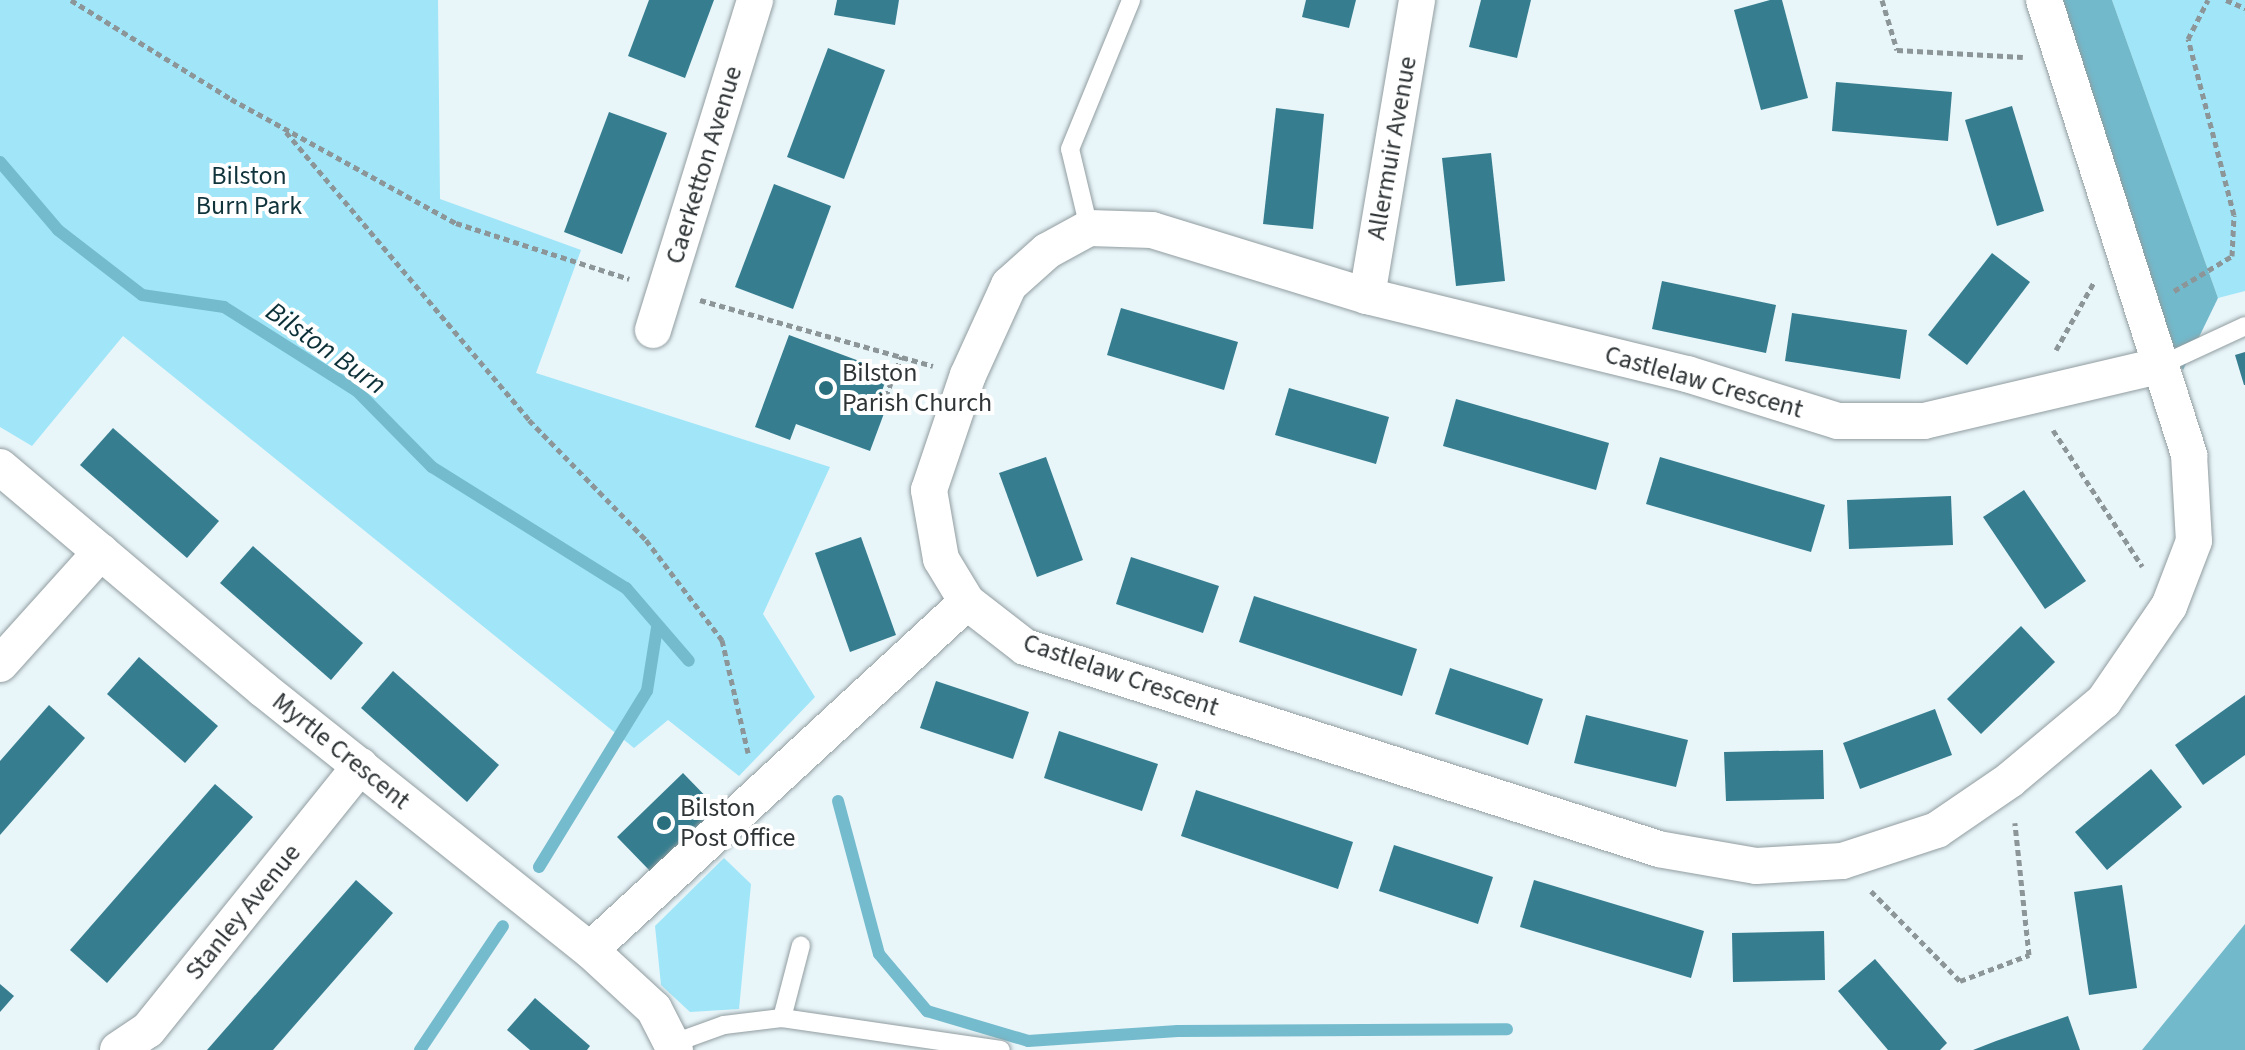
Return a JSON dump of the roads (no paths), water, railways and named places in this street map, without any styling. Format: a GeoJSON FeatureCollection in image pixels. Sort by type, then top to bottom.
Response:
{"type":"FeatureCollection","features":[{"type":"Feature","properties":{"kind":"street","name":"Caerketton Avenue"},"geometry":{"type":"LineString","coordinates":[[653,330],[755,0]]}},
{"type":"Feature","properties":{"kind":"street","name":"Allermuir Avenue"},"geometry":{"type":"LineString","coordinates":[[1367,296],[1417,0]]}},
{"type":"Feature","properties":{"kind":"street","name":"Castlelaw Crescent"},"geometry":{"type":"LineString","coordinates":[[2044,0],[2189,455],[2194,541],[2169,606],[2104,701],[2010,780],[1937,830],[1842,861],[1756,866],[1659,849],[1025,647],[967,602],[941,559],[929,490],[968,375],[1009,285],[1047,251],[1089,228],[1152,230],[1367,296],[1687,374],[1838,421],[1924,421],[2159,366]]}},
{"type":"Feature","properties":{"kind":"street","name":"Myrtle Crescent"},"geometry":{"type":"LineString","coordinates":[[0,467],[360,766],[590,950],[654,1009],[674,1046]]}},
{"type":"Feature","properties":{"kind":"street"},"geometry":{"type":"LineString","coordinates":[[0,664],[101,552]]}},
{"type":"Feature","properties":{"kind":"street"},"geometry":{"type":"LineString","coordinates":[[590,950],[967,602]]}},
{"type":"Feature","properties":{"kind":"street","name":"Stanley Avenue"},"geometry":{"type":"LineString","coordinates":[[118,1050],[148,1030],[360,766]]}},
{"type":"Feature","properties":{"kind":"lane"},"geometry":{"type":"LineString","coordinates":[[1089,228],[1070,149],[1131,0]]}},
{"type":"Feature","properties":{"kind":"lane"},"geometry":{"type":"LineString","coordinates":[[2159,366],[2245,326]]}},
{"type":"Feature","properties":{"kind":"lane"},"geometry":{"type":"LineString","coordinates":[[782,1018],[801,945]]}},
{"type":"Feature","properties":{"kind":"lane"},"geometry":{"type":"LineString","coordinates":[[674,1046],[724,1025],[782,1018],[1001,1050]]}},
{"type":"Feature","properties":{"kind":"waterway","name":"Bilston Burn"},"geometry":{"type":"LineString","coordinates":[[0,162],[58,230],[142,295],[224,307],[357,391],[432,467],[626,588],[689,661]]}},
{"type":"Feature","properties":{"kind":"waterway"},"geometry":{"type":"LineString","coordinates":[[539,867],[647,691],[657,628]]}},
{"type":"Feature","properties":{"kind":"waterway"},"geometry":{"type":"LineString","coordinates":[[838,801],[879,954],[927,1011],[1028,1041],[1178,1031],[1507,1029]]}},
{"type":"Feature","properties":{"kind":"waterway"},"geometry":{"type":"LineString","coordinates":[[420,1050],[503,926]]}},
{"type":"Feature","properties":{"kind":"place","name":"Bilston Parish Church"},"geometry":{"type":"Point","coordinates":[826,388]}},
{"type":"Feature","properties":{"kind":"place","name":"Bilston Post Office"},"geometry":{"type":"Point","coordinates":[664,823]}},
{"type":"Feature","properties":{"kind":"park label","name":"Bilston Burn Park"},"geometry":{"type":"Point","coordinates":[249,191]}}]}
